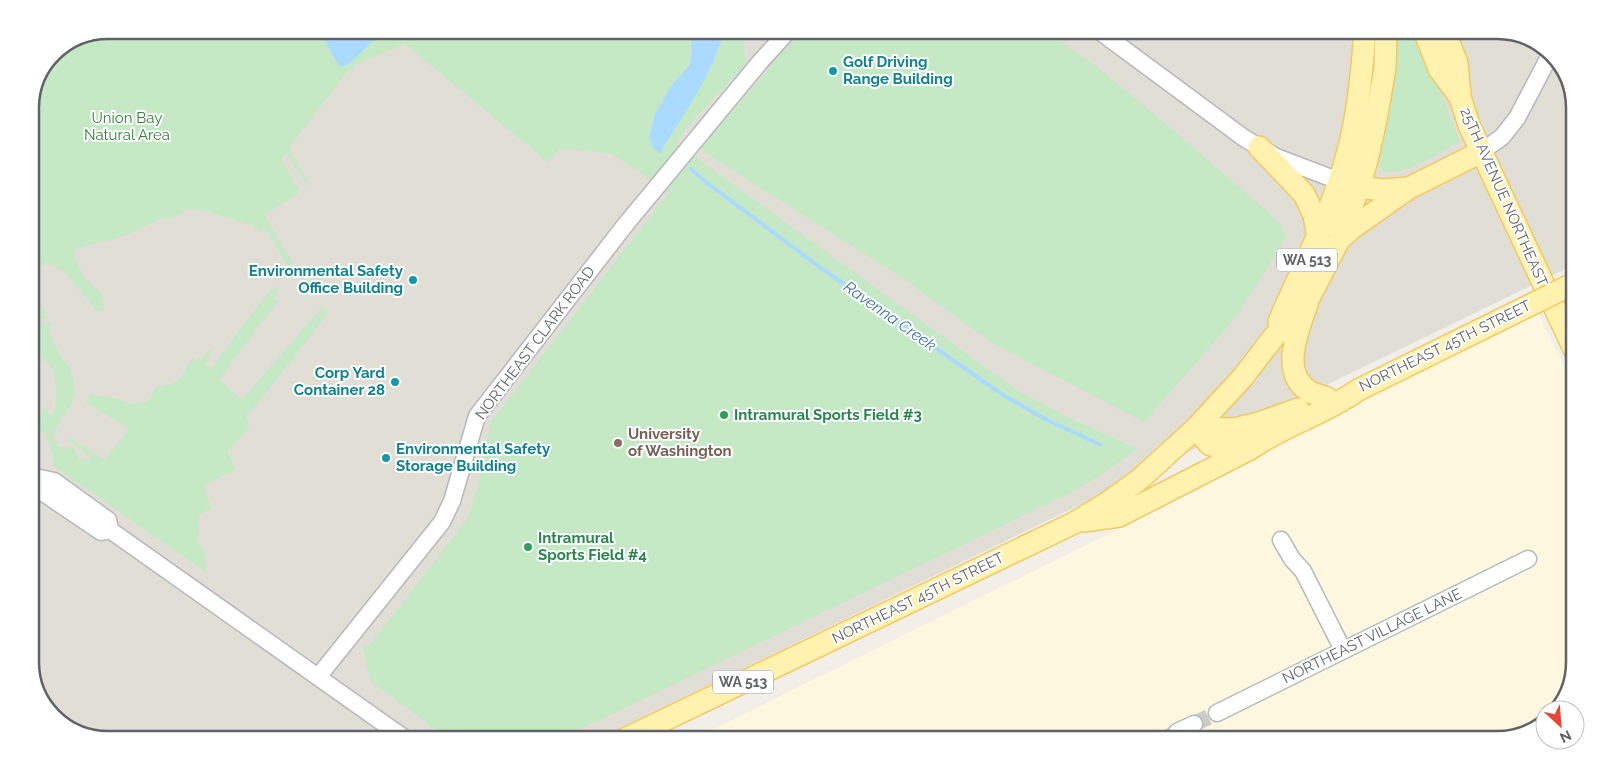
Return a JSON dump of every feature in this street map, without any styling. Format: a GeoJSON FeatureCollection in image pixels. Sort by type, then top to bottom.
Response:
{"type":"FeatureCollection","features":[{"type":"Feature","properties":{"kind":"main road","name":"WA 513"},"geometry":{"type":"LineString","coordinates":[[1273,338],[1295,284],[1318,238],[1348,156],[1362,68],[1364,39]]}},
{"type":"Feature","properties":{"kind":"main road","name":"WA 513"},"geometry":{"type":"LineString","coordinates":[[1196,428],[1243,377],[1273,338],[1310,296],[1339,240],[1367,160],[1376,120],[1386,39]]}},
{"type":"Feature","properties":{"kind":"main road","name":"25TH AVENUE NORTHEAST"},"geometry":{"type":"LineString","coordinates":[[1427,39],[1439,69],[1460,97]]}},
{"type":"Feature","properties":{"kind":"main road","name":"25TH AVENUE NORTHEAST"},"geometry":{"type":"LineString","coordinates":[[1448,39],[1457,63],[1460,97],[1469,125],[1566,332]]}},
{"type":"Feature","properties":{"kind":"main road"},"geometry":{"type":"LineString","coordinates":[[1259,147],[1304,194],[1314,215],[1318,238]]}},
{"type":"Feature","properties":{"kind":"main road"},"geometry":{"type":"LineString","coordinates":[[1339,240],[1351,229],[1409,188],[1481,152]]}},
{"type":"Feature","properties":{"kind":"main road"},"geometry":{"type":"LineString","coordinates":[[1339,181],[1359,187],[1383,190],[1409,188]]}},
{"type":"Feature","properties":{"kind":"main road","name":"NORTHEAST 45TH STREET"},"geometry":{"type":"LineString","coordinates":[[642,731],[1074,523],[1107,503],[1139,480],[1196,428],[1262,430],[1327,398],[1358,390],[1566,287]]}},
{"type":"Feature","properties":{"kind":"main road"},"geometry":{"type":"LineString","coordinates":[[1310,296],[1294,345],[1293,367],[1303,387],[1313,394],[1327,398]]}},
{"type":"Feature","properties":{"kind":"main road"},"geometry":{"type":"LineString","coordinates":[[1074,523],[1119,516],[1250,449],[1262,430],[1344,400],[1358,390]]}},
{"type":"Feature","properties":{"kind":"street","name":"NORTHEAST CLARK ROAD"},"geometry":{"type":"LineString","coordinates":[[318,678],[442,522],[452,501],[477,416],[608,246],[692,143],[781,39]]}},
{"type":"Feature","properties":{"kind":"street"},"geometry":{"type":"LineString","coordinates":[[1110,39],[1244,138],[1276,157],[1339,181]]}},
{"type":"Feature","properties":{"kind":"street"},"geometry":{"type":"LineString","coordinates":[[1481,152],[1502,137],[1517,118],[1547,60]]}},
{"type":"Feature","properties":{"kind":"street"},"geometry":{"type":"LineString","coordinates":[[39,478],[54,482],[108,520],[110,530],[394,731]]}},
{"type":"Feature","properties":{"kind":"street"},"geometry":{"type":"LineString","coordinates":[[1281,540],[1292,559],[1304,571],[1343,650]]}},
{"type":"Feature","properties":{"kind":"street","name":"NORTHEAST VILLAGE LANE"},"geometry":{"type":"LineString","coordinates":[[1216,713],[1528,559]]}},
{"type":"Feature","properties":{"kind":"street"},"geometry":{"type":"LineString","coordinates":[[1179,731],[1194,724]]}},
{"type":"Feature","properties":{"kind":"shaded area","name":"University of Washington"},"geometry":{"type":"Polygon","coordinates":[[[94,40],[1511,40],[1532,48],[1546,59],[1557,73],[1565,94],[1566,271],[1565,269],[615,731],[94,730],[73,722],[62,714],[50,700],[42,684],[39,667],[39,103],[44,81],[59,59],[81,44],[94,40]]]}},
{"type":"Feature","properties":{"kind":"shaded area"},"geometry":{"type":"Polygon","coordinates":[[[1538,313],[1566,371],[1566,662],[1565,676],[1557,697],[1555,700],[1535,700],[1535,720],[1524,726],[1506,731],[709,731],[1202,488],[1217,471],[1538,313]]]}},
{"type":"Feature","properties":{"kind":"green space","name":"Union Bay Natural Area"},"geometry":{"type":"Polygon","coordinates":[[[108,39],[694,39],[691,45],[690,63],[667,92],[655,114],[662,153],[662,149],[713,61],[721,39],[742,39],[746,63],[692,122],[676,143],[1018,391],[1077,422],[1138,449],[1072,492],[574,731],[438,731],[370,681],[363,647],[364,645],[369,646],[468,518],[478,486],[491,422],[669,192],[612,154],[560,148],[548,162],[405,44],[355,65],[352,70],[347,71],[289,148],[312,188],[304,181],[286,153],[281,159],[299,190],[297,191],[298,194],[264,215],[293,263],[288,267],[266,229],[259,231],[251,223],[248,225],[207,211],[184,209],[185,212],[166,220],[164,217],[124,236],[75,249],[74,255],[83,276],[101,293],[105,309],[97,311],[65,273],[47,262],[39,268],[40,94],[44,81],[59,59],[81,44],[94,40],[108,39]]]}},
{"type":"Feature","properties":{"kind":"green space"},"geometry":{"type":"Polygon","coordinates":[[[794,39],[1056,39],[1096,66],[1167,125],[1278,221],[1286,238],[1236,317],[1144,422],[992,343],[907,281],[700,148],[794,39]]]}},
{"type":"Feature","properties":{"kind":"green space"},"geometry":{"type":"Polygon","coordinates":[[[1395,39],[1420,39],[1459,139],[1457,143],[1422,163],[1393,172],[1385,171],[1378,167],[1381,161],[1379,159],[1388,123],[1383,122],[1395,39]]]}},
{"type":"Feature","properties":{"kind":"green space"},"geometry":{"type":"Polygon","coordinates":[[[280,286],[272,299],[278,301],[219,379],[242,400],[322,307],[328,313],[262,398],[246,415],[249,428],[227,451],[235,470],[204,485],[211,508],[199,515],[197,543],[204,550],[207,573],[54,466],[54,458],[46,434],[39,428],[39,419],[45,405],[49,415],[54,413],[56,385],[53,370],[39,353],[39,323],[52,323],[48,330],[60,355],[70,368],[75,390],[71,405],[53,437],[59,447],[73,448],[79,459],[92,460],[72,443],[68,436],[105,460],[129,429],[86,402],[90,395],[110,397],[130,404],[146,402],[151,398],[154,388],[179,380],[192,358],[197,361],[214,346],[205,364],[212,368],[271,290],[280,286]]]}},
{"type":"Feature","properties":{"kind":"green space"},"geometry":{"type":"Polygon","coordinates":[[[39,301],[49,319],[39,318],[39,301]]]}},
{"type":"Feature","properties":{"kind":"water"},"geometry":{"type":"Polygon","coordinates":[[[325,39],[374,40],[349,64],[340,67],[325,39]]]}},
{"type":"Feature","properties":{"kind":"water"},"geometry":{"type":"Polygon","coordinates":[[[722,39],[714,61],[689,107],[662,149],[661,154],[652,147],[649,137],[655,114],[671,86],[689,66],[692,40],[722,39]]]}},
{"type":"Feature","properties":{"kind":"waterway","name":"Ravenna Creek"},"geometry":{"type":"LineString","coordinates":[[691,169],[821,268],[1003,395],[1047,420],[1101,445]]}},
{"type":"Feature","properties":{"kind":"tunnel"},"geometry":{"type":"LineString","coordinates":[[1194,724],[1217,713]]}},
{"type":"Feature","properties":{"kind":"place","name":"Golf Driving Range Building"},"geometry":{"type":"Point","coordinates":[833,71]}},
{"type":"Feature","properties":{"kind":"place","name":"Environmental Safety Office Building"},"geometry":{"type":"Point","coordinates":[413,280]}},
{"type":"Feature","properties":{"kind":"place","name":"Corp Yard Container 28"},"geometry":{"type":"Point","coordinates":[395,382]}},
{"type":"Feature","properties":{"kind":"place","name":"Intramural Sports Field #3"},"geometry":{"type":"Point","coordinates":[724,415]}},
{"type":"Feature","properties":{"kind":"place","name":"University of Washington"},"geometry":{"type":"Point","coordinates":[618,443]}},
{"type":"Feature","properties":{"kind":"place","name":"Environmental Safety Storage Building"},"geometry":{"type":"Point","coordinates":[386,458]}},
{"type":"Feature","properties":{"kind":"place","name":"Intramural Sports Field #4"},"geometry":{"type":"Point","coordinates":[528,547]}}]}
